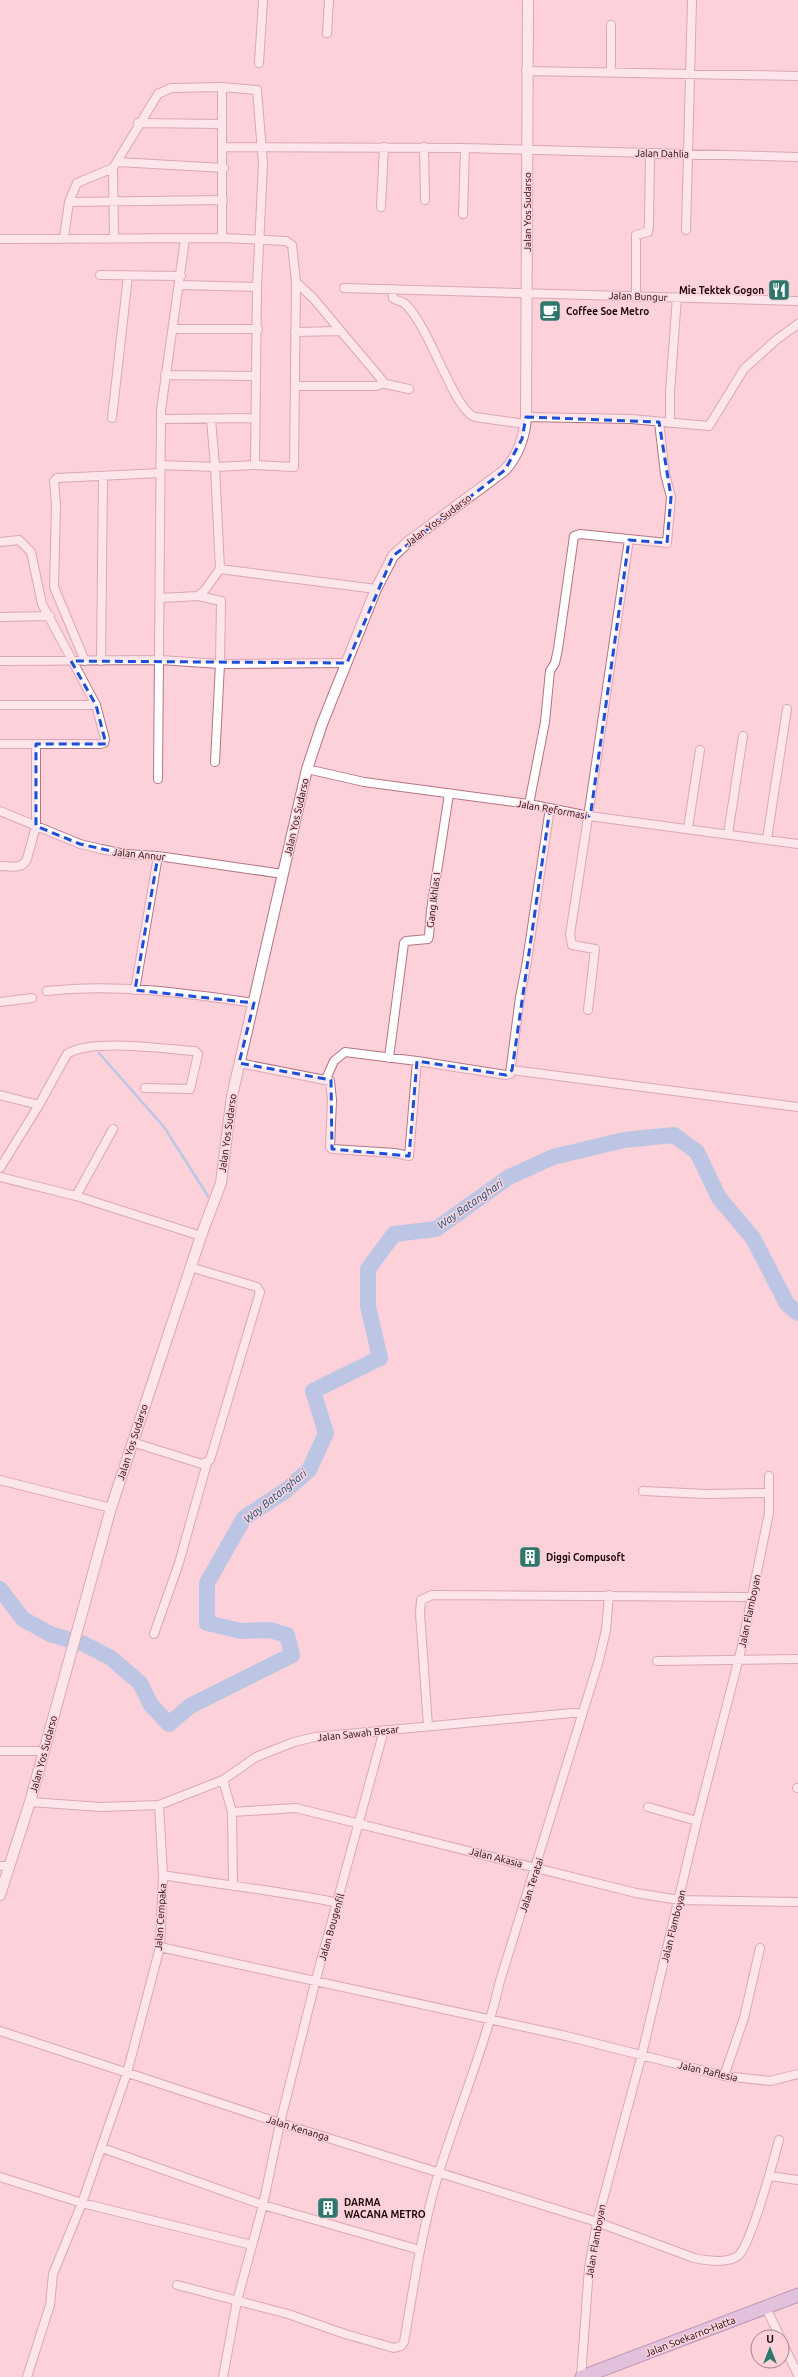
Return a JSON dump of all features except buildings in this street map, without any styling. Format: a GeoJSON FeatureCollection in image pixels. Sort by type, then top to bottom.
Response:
{"type":"FeatureCollection","features":[{"type":"Feature","properties":{"kind":"main road","name":"Jalan Soekarno-Hatta"},"geometry":{"type":"LineString","coordinates":[[582,2377],[798,2295]]}},
{"type":"Feature","properties":{"kind":"street"},"geometry":{"type":"LineString","coordinates":[[259,64],[263,0]]}},
{"type":"Feature","properties":{"kind":"street"},"geometry":{"type":"LineString","coordinates":[[327,33],[329,0]]}},
{"type":"Feature","properties":{"kind":"street","name":"Jalan Yos Sudarso"},"geometry":{"type":"LineString","coordinates":[[0,1895],[4,1866],[30,1802],[111,1508],[200,1236],[221,1182],[232,1096],[239,1063],[308,769],[322,724],[376,589],[393,556],[408,542],[498,476],[512,463],[522,439],[525,420],[526,71],[528,0]]}},
{"type":"Feature","properties":{"kind":"street"},"geometry":{"type":"LineString","coordinates":[[686,230],[690,153],[692,0]]}},
{"type":"Feature","properties":{"kind":"street"},"geometry":{"type":"LineString","coordinates":[[611,25],[611,72]]}},
{"type":"Feature","properties":{"kind":"street"},"geometry":{"type":"LineString","coordinates":[[526,71],[798,76]]}},
{"type":"Feature","properties":{"kind":"street"},"geometry":{"type":"LineString","coordinates":[[222,87],[222,146],[224,168],[222,238]]}},
{"type":"Feature","properties":{"kind":"street"},"geometry":{"type":"LineString","coordinates":[[114,238],[116,165],[138,123],[158,94],[171,88],[222,87],[257,90],[262,188],[257,287],[258,329],[255,465]]}},
{"type":"Feature","properties":{"kind":"street"},"geometry":{"type":"LineString","coordinates":[[138,123],[222,124]]}},
{"type":"Feature","properties":{"kind":"street","name":"Jalan Dahlia"},"geometry":{"type":"LineString","coordinates":[[222,146],[424,147],[798,157]]}},
{"type":"Feature","properties":{"kind":"street"},"geometry":{"type":"LineString","coordinates":[[381,207],[384,147]]}},
{"type":"Feature","properties":{"kind":"street"},"geometry":{"type":"LineString","coordinates":[[424,147],[425,200]]}},
{"type":"Feature","properties":{"kind":"street"},"geometry":{"type":"LineString","coordinates":[[463,214],[465,148]]}},
{"type":"Feature","properties":{"kind":"street"},"geometry":{"type":"LineString","coordinates":[[636,296],[636,235],[648,232],[649,225],[650,153]]}},
{"type":"Feature","properties":{"kind":"street"},"geometry":{"type":"LineString","coordinates":[[64,237],[69,202],[78,182],[116,165],[224,168]]}},
{"type":"Feature","properties":{"kind":"street"},"geometry":{"type":"LineString","coordinates":[[69,202],[223,200]]}},
{"type":"Feature","properties":{"kind":"street"},"geometry":{"type":"LineString","coordinates":[[0,239],[64,237],[185,239],[222,238],[286,241],[292,245],[296,282],[294,467],[255,465],[160,469],[103,476],[57,478],[54,481],[56,504],[54,587],[85,661]]}},
{"type":"Feature","properties":{"kind":"street"},"geometry":{"type":"LineString","coordinates":[[158,779],[161,419],[165,375],[174,329],[185,239]]}},
{"type":"Feature","properties":{"kind":"street"},"geometry":{"type":"LineString","coordinates":[[100,275],[181,276]]}},
{"type":"Feature","properties":{"kind":"street"},"geometry":{"type":"LineString","coordinates":[[112,418],[128,276]]}},
{"type":"Feature","properties":{"kind":"street"},"geometry":{"type":"LineString","coordinates":[[296,282],[313,298],[339,331],[381,379],[381,383]]}},
{"type":"Feature","properties":{"kind":"street"},"geometry":{"type":"LineString","coordinates":[[180,285],[257,287]]}},
{"type":"Feature","properties":{"kind":"street","name":"Jalan Bungur"},"geometry":{"type":"LineString","coordinates":[[344,288],[393,294],[526,293],[798,301]]}},
{"type":"Feature","properties":{"kind":"street"},"geometry":{"type":"LineString","coordinates":[[393,294],[404,302],[413,314],[443,366],[463,409],[470,416],[475,417],[525,420],[631,419],[709,426],[744,369],[776,340],[798,324]]}},
{"type":"Feature","properties":{"kind":"street"},"geometry":{"type":"LineString","coordinates":[[670,423],[670,392],[677,297]]}},
{"type":"Feature","properties":{"kind":"street"},"geometry":{"type":"LineString","coordinates":[[174,329],[258,329]]}},
{"type":"Feature","properties":{"kind":"street"},"geometry":{"type":"LineString","coordinates":[[295,332],[339,331]]}},
{"type":"Feature","properties":{"kind":"street"},"geometry":{"type":"LineString","coordinates":[[165,375],[256,376]]}},
{"type":"Feature","properties":{"kind":"street"},"geometry":{"type":"LineString","coordinates":[[296,386],[376,386],[381,383],[409,389]]}},
{"type":"Feature","properties":{"kind":"street"},"geometry":{"type":"LineString","coordinates":[[161,419],[255,418]]}},
{"type":"Feature","properties":{"kind":"street"},"geometry":{"type":"LineString","coordinates":[[198,596],[204,591],[220,569],[211,419]]}},
{"type":"Feature","properties":{"kind":"street"},"geometry":{"type":"LineString","coordinates":[[529,804],[545,722],[550,671],[555,663],[558,649],[574,536],[580,534],[667,543],[671,497],[665,474],[659,422]]}},
{"type":"Feature","properties":{"kind":"street"},"geometry":{"type":"LineString","coordinates":[[101,660],[103,476]]}},
{"type":"Feature","properties":{"kind":"street"},"geometry":{"type":"LineString","coordinates":[[0,542],[19,540],[31,552],[42,604],[50,616],[71,661],[96,705],[105,739],[104,743],[0,744]]}},
{"type":"Feature","properties":{"kind":"street"},"geometry":{"type":"LineString","coordinates":[[588,1010],[595,948],[572,945],[570,941],[629,540]]}},
{"type":"Feature","properties":{"kind":"street"},"geometry":{"type":"LineString","coordinates":[[220,569],[376,589]]}},
{"type":"Feature","properties":{"kind":"street"},"geometry":{"type":"LineString","coordinates":[[160,598],[198,596],[221,601],[216,762]]}},
{"type":"Feature","properties":{"kind":"street"},"geometry":{"type":"LineString","coordinates":[[0,617],[50,616]]}},
{"type":"Feature","properties":{"kind":"street"},"geometry":{"type":"LineString","coordinates":[[0,661],[160,660],[220,664],[347,663]]}},
{"type":"Feature","properties":{"kind":"street"},"geometry":{"type":"LineString","coordinates":[[0,705],[96,705]]}},
{"type":"Feature","properties":{"kind":"street"},"geometry":{"type":"LineString","coordinates":[[767,839],[787,709]]}},
{"type":"Feature","properties":{"kind":"street"},"geometry":{"type":"LineString","coordinates":[[728,834],[742,736]]}},
{"type":"Feature","properties":{"kind":"street"},"geometry":{"type":"LineString","coordinates":[[0,866],[20,866],[25,864],[36,826],[36,744]]}},
{"type":"Feature","properties":{"kind":"street"},"geometry":{"type":"LineString","coordinates":[[688,828],[700,750]]}},
{"type":"Feature","properties":{"kind":"street","name":"Jalan Reformasi"},"geometry":{"type":"LineString","coordinates":[[308,769],[364,782],[529,804],[589,816],[688,828],[798,844]]}},
{"type":"Feature","properties":{"kind":"street","name":"Gang Ikhlas I"},"geometry":{"type":"LineString","coordinates":[[388,1058],[404,943],[428,939],[429,936],[431,910],[449,794]]}},
{"type":"Feature","properties":{"kind":"street"},"geometry":{"type":"LineString","coordinates":[[326,1079],[334,1060],[345,1052],[417,1061],[506,1075],[512,1070],[520,996],[526,967],[550,808]]}},
{"type":"Feature","properties":{"kind":"street","name":"Jalan Annur"},"geometry":{"type":"LineString","coordinates":[[0,811],[80,844],[125,854],[158,856],[283,874]]}},
{"type":"Feature","properties":{"kind":"street"},"geometry":{"type":"LineString","coordinates":[[136,990],[158,856]]}},
{"type":"Feature","properties":{"kind":"street"},"geometry":{"type":"LineString","coordinates":[[47,991],[79,987],[136,990],[254,1003]]}},
{"type":"Feature","properties":{"kind":"street"},"geometry":{"type":"LineString","coordinates":[[0,1002],[32,998]]}},
{"type":"Feature","properties":{"kind":"street"},"geometry":{"type":"LineString","coordinates":[[0,1168],[39,1105],[67,1054],[73,1050],[109,1046],[195,1051],[198,1054],[190,1089],[145,1088]]}},
{"type":"Feature","properties":{"kind":"street"},"geometry":{"type":"LineString","coordinates":[[239,1063],[330,1081],[330,1147],[332,1149],[396,1153],[409,1156],[417,1061]]}},
{"type":"Feature","properties":{"kind":"street"},"geometry":{"type":"LineString","coordinates":[[512,1070],[798,1107]]}},
{"type":"Feature","properties":{"kind":"street"},"geometry":{"type":"LineString","coordinates":[[0,1095],[39,1105]]}},
{"type":"Feature","properties":{"kind":"street"},"geometry":{"type":"LineString","coordinates":[[76,1196],[113,1129]]}},
{"type":"Feature","properties":{"kind":"street"},"geometry":{"type":"LineString","coordinates":[[0,1177],[76,1196],[200,1236]]}},
{"type":"Feature","properties":{"kind":"street"},"geometry":{"type":"LineString","coordinates":[[154,1634],[179,1563],[260,1292],[257,1287],[190,1267]]}},
{"type":"Feature","properties":{"kind":"street"},"geometry":{"type":"LineString","coordinates":[[132,1442],[202,1464],[208,1463]]}},
{"type":"Feature","properties":{"kind":"street","name":"Jalan Flamboyan"},"geometry":{"type":"LineString","coordinates":[[582,2377],[589,2268],[597,2222],[642,2054],[752,1597],[769,1513],[769,1476]]}},
{"type":"Feature","properties":{"kind":"street"},"geometry":{"type":"LineString","coordinates":[[0,1480],[111,1508]]}},
{"type":"Feature","properties":{"kind":"street"},"geometry":{"type":"LineString","coordinates":[[643,1491],[769,1493]]}},
{"type":"Feature","properties":{"kind":"street"},"geometry":{"type":"LineString","coordinates":[[428,1726],[420,1613],[422,1600],[432,1596],[752,1597]]}},
{"type":"Feature","properties":{"kind":"street","name":"Jalan Teratai"},"geometry":{"type":"LineString","coordinates":[[237,2300],[288,2314],[345,2334],[398,2347],[404,2342],[422,2233],[439,2172],[491,2019],[500,1981],[537,1868],[571,1756],[581,1714],[599,1660],[606,1630],[609,1596]]}},
{"type":"Feature","properties":{"kind":"street"},"geometry":{"type":"LineString","coordinates":[[657,1661],[798,1659]]}},
{"type":"Feature","properties":{"kind":"street","name":"Jalan Sawah Besar"},"geometry":{"type":"LineString","coordinates":[[30,1802],[101,1807],[159,1805],[223,1780],[256,1757],[294,1742],[344,1732],[581,1714]]}},
{"type":"Feature","properties":{"kind":"street","name":"Jalan Bougenfil"},"geometry":{"type":"LineString","coordinates":[[223,2377],[237,2300],[263,2205],[280,2123],[315,1983],[360,1823],[384,1730]]}},
{"type":"Feature","properties":{"kind":"street"},"geometry":{"type":"LineString","coordinates":[[0,1751],[44,1751]]}},
{"type":"Feature","properties":{"kind":"street"},"geometry":{"type":"LineString","coordinates":[[223,1780],[232,1812],[233,1886]]}},
{"type":"Feature","properties":{"kind":"street","name":"Jalan Cempaka"},"geometry":{"type":"LineString","coordinates":[[27,2377],[50,2305],[53,2274],[82,2204],[127,2073],[160,1947],[163,1875],[159,1805]]}},
{"type":"Feature","properties":{"kind":"street"},"geometry":{"type":"LineString","coordinates":[[648,1807],[697,1821]]}},
{"type":"Feature","properties":{"kind":"street","name":"Jalan Akasia"},"geometry":{"type":"LineString","coordinates":[[232,1812],[296,1808],[636,1893],[679,1900],[798,1902]]}},
{"type":"Feature","properties":{"kind":"street"},"geometry":{"type":"LineString","coordinates":[[163,1875],[297,1894],[338,1903]]}},
{"type":"Feature","properties":{"kind":"street","name":"Jalan Raflesia"},"geometry":{"type":"LineString","coordinates":[[160,1947],[315,1983],[491,2019],[642,2054],[724,2076],[770,2081],[798,2074]]}},
{"type":"Feature","properties":{"kind":"street"},"geometry":{"type":"LineString","coordinates":[[724,2076],[744,2018],[760,1948]]}},
{"type":"Feature","properties":{"kind":"street","name":"Jalan Kenanga"},"geometry":{"type":"LineString","coordinates":[[0,2031],[280,2123],[597,2222],[694,2258],[717,2261],[733,2258],[742,2249],[770,2176],[779,2140]]}},
{"type":"Feature","properties":{"kind":"street"},"geometry":{"type":"LineString","coordinates":[[102,2148],[263,2205],[420,2250]]}},
{"type":"Feature","properties":{"kind":"street"},"geometry":{"type":"LineString","coordinates":[[770,2176],[798,2180]]}},
{"type":"Feature","properties":{"kind":"street"},"geometry":{"type":"LineString","coordinates":[[0,2177],[82,2204],[252,2245]]}},
{"type":"Feature","properties":{"kind":"street"},"geometry":{"type":"LineString","coordinates":[[177,2285],[237,2300]]}},
{"type":"Feature","properties":{"kind":"street"},"geometry":{"type":"LineString","coordinates":[[766,2308],[776,2329]]}},
{"type":"Feature","properties":{"kind":"street"},"geometry":{"type":"LineString","coordinates":[[790,2359],[798,2376]]}},
{"type":"Feature","properties":{"kind":"highlighted area"},"geometry":{"type":"Polygon","coordinates":[[[526,417],[659,422],[671,497],[667,543],[629,540],[591,811],[589,816],[550,808],[512,1070],[506,1075],[417,1061],[409,1156],[332,1149],[331,1080],[239,1063],[254,1003],[135,990],[158,856],[125,854],[80,844],[36,826],[36,744],[106,744],[96,705],[71,661],[347,663],[393,556],[505,470],[522,439],[526,417]]]}},
{"type":"Feature","properties":{"kind":"waterway"},"geometry":{"type":"LineString","coordinates":[[99,1053],[164,1127],[208,1196]]}},
{"type":"Feature","properties":{"kind":"waterway","name":"Way Batanghari"},"geometry":{"type":"LineString","coordinates":[[0,1589],[23,1619],[50,1634],[84,1644],[111,1658],[140,1683],[151,1705],[169,1724],[190,1706],[292,1655],[287,1635],[270,1630],[241,1631],[207,1623],[207,1583],[244,1518],[285,1491],[309,1470],[326,1433],[313,1391],[380,1358],[368,1306],[368,1269],[394,1234],[436,1229],[509,1177],[553,1157],[624,1140],[674,1135],[697,1152],[719,1198],[753,1238],[787,1304],[798,1313]]}},
{"type":"Feature","properties":{"kind":"place","name":"Mie Tektek Gogon"},"geometry":{"type":"Point","coordinates":[779,290]}},
{"type":"Feature","properties":{"kind":"place","name":"Coffee Soe Metro"},"geometry":{"type":"Point","coordinates":[550,311]}},
{"type":"Feature","properties":{"kind":"place","name":"Diggi Compusoft"},"geometry":{"type":"Point","coordinates":[530,1557]}},
{"type":"Feature","properties":{"kind":"place","name":"DARMA WACANA METRO"},"geometry":{"type":"Point","coordinates":[328,2208]}}]}
